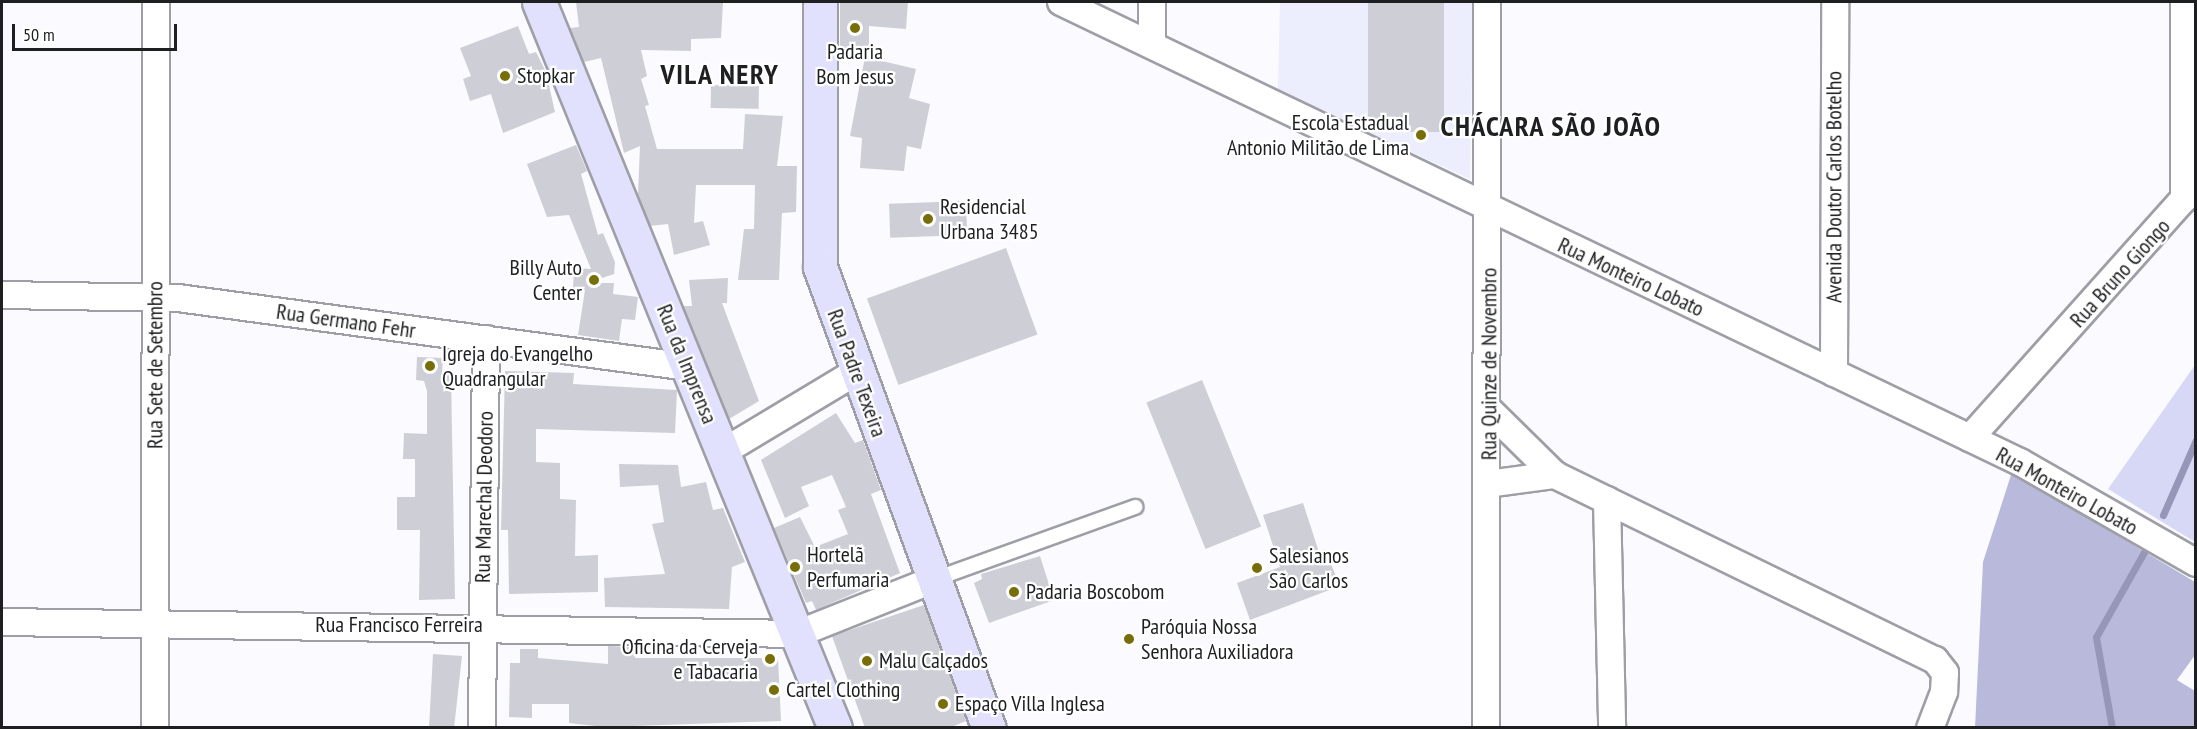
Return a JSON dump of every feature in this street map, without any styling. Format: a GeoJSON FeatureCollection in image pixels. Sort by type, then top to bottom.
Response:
{"type":"FeatureCollection","features":[{"type":"Feature","properties":{"kind":"main road","name":"Rua da Imprensa"},"geometry":{"type":"LineString","coordinates":[[539,2],[835,728]]}},
{"type":"Feature","properties":{"kind":"main road","name":"Rua Padre Texeira"},"geometry":{"type":"LineString","coordinates":[[820,2],[820,267],[856,372],[989,728]]}},
{"type":"Feature","properties":{"kind":"street","name":"Rua Sete de Setembro"},"geometry":{"type":"LineString","coordinates":[[155,728],[156,2]]}},
{"type":"Feature","properties":{"kind":"street","name":"Rua Monteiro Lobato"},"geometry":{"type":"LineString","coordinates":[[1061,2],[1152,43],[1489,211],[1970,438],[2196,563]]}},
{"type":"Feature","properties":{"kind":"street"},"geometry":{"type":"LineString","coordinates":[[1152,2],[1152,43]]}},
{"type":"Feature","properties":{"kind":"street","name":"Rua Quinze de Novembro"},"geometry":{"type":"LineString","coordinates":[[1486,728],[1489,211],[1487,2]]}},
{"type":"Feature","properties":{"kind":"street","name":"Avenida Doutor Carlos Botelho"},"geometry":{"type":"LineString","coordinates":[[1834,373],[1835,2]]}},
{"type":"Feature","properties":{"kind":"street","name":"Rua Bruno Giongo"},"geometry":{"type":"LineString","coordinates":[[1970,438],[2184,199],[2184,2]]}},
{"type":"Feature","properties":{"kind":"street","name":"Rua Germano Fehr"},"geometry":{"type":"LineString","coordinates":[[2,295],[154,296],[688,368]]}},
{"type":"Feature","properties":{"kind":"street","name":"Rua Marechal Deodoro"},"geometry":{"type":"LineString","coordinates":[[482,728],[486,339]]}},
{"type":"Feature","properties":{"kind":"street"},"geometry":{"type":"LineString","coordinates":[[723,452],[856,372]]}},
{"type":"Feature","properties":{"kind":"street"},"geometry":{"type":"LineString","coordinates":[[1488,409],[1556,475],[1935,660],[1945,673],[1944,692],[1930,728]]}},
{"type":"Feature","properties":{"kind":"street"},"geometry":{"type":"LineString","coordinates":[[1488,484],[1556,475]]}},
{"type":"Feature","properties":{"kind":"street"},"geometry":{"type":"LineString","coordinates":[[1607,500],[1612,728]]}},
{"type":"Feature","properties":{"kind":"street"},"geometry":{"type":"LineString","coordinates":[[797,634],[933,580]]}},
{"type":"Feature","properties":{"kind":"street","name":"Rua Francisco Ferreira"},"geometry":{"type":"LineString","coordinates":[[2,622],[482,625],[797,634]]}},
{"type":"Feature","properties":{"kind":"lane"},"geometry":{"type":"LineString","coordinates":[[933,580],[1135,507]]}},
{"type":"Feature","properties":{"kind":"shaded area","name":"Escola Estadual Antonio Militão de Lima"},"geometry":{"type":"Polygon","coordinates":[[[1280,2],[1473,2],[1470,179],[1278,91],[1280,2]]]}},
{"type":"Feature","properties":{"kind":"shaded area"},"geometry":{"type":"Polygon","coordinates":[[[2195,365],[2195,542],[2108,489],[2195,365]]]}},
{"type":"Feature","properties":{"kind":"shaded area"},"geometry":{"type":"Polygon","coordinates":[[[2012,472],[2195,582],[2195,655],[2177,680],[2195,691],[2195,727],[1975,728],[1983,562],[2012,472]]]}},
{"type":"Feature","properties":{"kind":"building"},"geometry":{"type":"Polygon","coordinates":[[[576,2],[723,3],[721,38],[691,39],[691,51],[641,50],[647,76],[641,79],[649,105],[645,106],[657,149],[743,149],[745,114],[783,116],[777,166],[797,166],[796,212],[782,213],[779,280],[738,280],[744,229],[754,229],[755,185],[696,185],[694,223],[703,221],[710,245],[674,255],[668,224],[650,226],[638,194],[640,146],[624,153],[601,58],[584,62],[570,28],[579,27],[576,2]]]}},
{"type":"Feature","properties":{"kind":"building","name":"Padaria Bom Jesus"},"geometry":{"type":"Polygon","coordinates":[[[840,2],[908,2],[906,29],[869,26],[869,51],[840,50],[840,2]]]}},
{"type":"Feature","properties":{"kind":"building"},"geometry":{"type":"Polygon","coordinates":[[[1368,2],[1444,2],[1444,132],[1368,132],[1368,2]]]}},
{"type":"Feature","properties":{"kind":"building"},"geometry":{"type":"Polygon","coordinates":[[[518,26],[529,54],[536,52],[546,72],[555,112],[503,133],[491,94],[470,101],[463,79],[471,76],[460,48],[518,26]]]}},
{"type":"Feature","properties":{"kind":"building"},"geometry":{"type":"Polygon","coordinates":[[[865,57],[916,69],[909,98],[930,104],[921,149],[907,146],[904,171],[860,168],[862,138],[850,136],[865,57]]]}},
{"type":"Feature","properties":{"kind":"building"},"geometry":{"type":"Polygon","coordinates":[[[711,85],[759,86],[759,109],[711,108],[711,85]]]}},
{"type":"Feature","properties":{"kind":"building"},"geometry":{"type":"Polygon","coordinates":[[[576,145],[587,171],[581,174],[598,235],[603,233],[615,262],[614,274],[596,280],[593,274],[595,283],[614,283],[613,294],[638,297],[635,320],[622,319],[619,341],[578,335],[585,290],[573,289],[574,268],[591,269],[569,215],[547,217],[527,164],[576,145]]]}},
{"type":"Feature","properties":{"kind":"building","name":"Residencial Urbana 3485"},"geometry":{"type":"Polygon","coordinates":[[[966,201],[967,235],[890,238],[889,204],[966,201]]]}},
{"type":"Feature","properties":{"kind":"building"},"geometry":{"type":"Polygon","coordinates":[[[1006,248],[1037,334],[898,385],[867,299],[1006,248]]]}},
{"type":"Feature","properties":{"kind":"building"},"geometry":{"type":"Polygon","coordinates":[[[728,278],[727,303],[722,303],[759,401],[729,419],[683,306],[692,306],[689,280],[728,278]]]}},
{"type":"Feature","properties":{"kind":"building"},"geometry":{"type":"Polygon","coordinates":[[[417,357],[443,358],[442,373],[451,374],[455,599],[419,600],[420,530],[397,530],[397,497],[415,497],[415,459],[403,459],[404,433],[427,434],[427,391],[424,381],[416,380],[417,357]]]}},
{"type":"Feature","properties":{"kind":"building"},"geometry":{"type":"Polygon","coordinates":[[[505,371],[574,373],[573,384],[677,390],[675,433],[536,429],[536,462],[560,463],[560,499],[576,500],[575,556],[598,555],[598,592],[509,594],[508,530],[501,530],[505,371]]]}},
{"type":"Feature","properties":{"kind":"building"},"geometry":{"type":"Polygon","coordinates":[[[1202,380],[1261,526],[1206,549],[1146,402],[1202,380]]]}},
{"type":"Feature","properties":{"kind":"building"},"geometry":{"type":"Polygon","coordinates":[[[836,413],[855,443],[863,440],[881,490],[871,494],[900,573],[816,610],[812,601],[806,603],[774,528],[800,517],[815,547],[848,534],[838,510],[846,507],[832,475],[801,487],[809,506],[785,518],[761,460],[836,413]]]}},
{"type":"Feature","properties":{"kind":"building"},"geometry":{"type":"Polygon","coordinates":[[[619,464],[678,465],[681,487],[706,482],[713,510],[723,508],[745,562],[732,567],[729,609],[605,607],[604,578],[665,574],[652,524],[664,522],[658,485],[620,487],[619,464]]]}},
{"type":"Feature","properties":{"kind":"building"},"geometry":{"type":"Polygon","coordinates":[[[1303,503],[1319,552],[1325,549],[1340,586],[1250,620],[1237,583],[1280,567],[1263,515],[1303,503]]]}},
{"type":"Feature","properties":{"kind":"building","name":"Padaria Boscobom"},"geometry":{"type":"Polygon","coordinates":[[[1040,556],[1054,600],[989,623],[974,583],[982,579],[981,574],[1040,556]]]}},
{"type":"Feature","properties":{"kind":"building"},"geometry":{"type":"Polygon","coordinates":[[[924,605],[966,721],[949,728],[865,728],[832,636],[924,605]]]}},
{"type":"Feature","properties":{"kind":"building"},"geometry":{"type":"Polygon","coordinates":[[[608,646],[636,647],[635,658],[778,658],[781,721],[604,727],[569,723],[569,704],[532,704],[532,718],[509,717],[510,663],[520,663],[520,649],[538,649],[538,658],[608,664],[608,646]]]}},
{"type":"Feature","properties":{"kind":"building"},"geometry":{"type":"Polygon","coordinates":[[[433,654],[462,656],[454,728],[429,728],[433,654]]]}},
{"type":"Feature","properties":{"kind":"waterway"},"geometry":{"type":"LineString","coordinates":[[2163,515],[2196,440]]}},
{"type":"Feature","properties":{"kind":"waterway"},"geometry":{"type":"LineString","coordinates":[[2112,728],[2096,637],[2147,547]]}},
{"type":"Feature","properties":{"kind":"place","name":"Padaria Bom Jesus"},"geometry":{"type":"Point","coordinates":[855,28]}},
{"type":"Feature","properties":{"kind":"place","name":"Stopkar"},"geometry":{"type":"Point","coordinates":[505,76]}},
{"type":"Feature","properties":{"kind":"place","name":"Escola Estadual Antonio Militão de Lima"},"geometry":{"type":"Point","coordinates":[1421,135]}},
{"type":"Feature","properties":{"kind":"place","name":"Residencial Urbana 3485"},"geometry":{"type":"Point","coordinates":[928,219]}},
{"type":"Feature","properties":{"kind":"place","name":"Billy Auto Center"},"geometry":{"type":"Point","coordinates":[594,280]}},
{"type":"Feature","properties":{"kind":"place","name":"Igreja do Evangelho Quadrangular"},"geometry":{"type":"Point","coordinates":[430,366]}},
{"type":"Feature","properties":{"kind":"place","name":"Hortelã Perfumaria"},"geometry":{"type":"Point","coordinates":[795,567]}},
{"type":"Feature","properties":{"kind":"place","name":"Salesianos São Carlos"},"geometry":{"type":"Point","coordinates":[1257,568]}},
{"type":"Feature","properties":{"kind":"place","name":"Padaria Boscobom"},"geometry":{"type":"Point","coordinates":[1014,592]}},
{"type":"Feature","properties":{"kind":"place","name":"Paróquia Nossa Senhora Auxiliadora"},"geometry":{"type":"Point","coordinates":[1129,639]}},
{"type":"Feature","properties":{"kind":"place","name":"Oficina da Cerveja e Tabacaria"},"geometry":{"type":"Point","coordinates":[770,659]}},
{"type":"Feature","properties":{"kind":"place","name":"Malu Calçados"},"geometry":{"type":"Point","coordinates":[867,661]}},
{"type":"Feature","properties":{"kind":"place","name":"Cartel Clothing"},"geometry":{"type":"Point","coordinates":[774,690]}},
{"type":"Feature","properties":{"kind":"place","name":"Espaço Villa Inglesa"},"geometry":{"type":"Point","coordinates":[943,704]}},
{"type":"Feature","properties":{"kind":"district","name":"VILA NERY"},"geometry":{"type":"Point","coordinates":[720,74]}},
{"type":"Feature","properties":{"kind":"district","name":"CHÁCARA SÃO JOÃO"},"geometry":{"type":"Point","coordinates":[1551,126]}}]}
